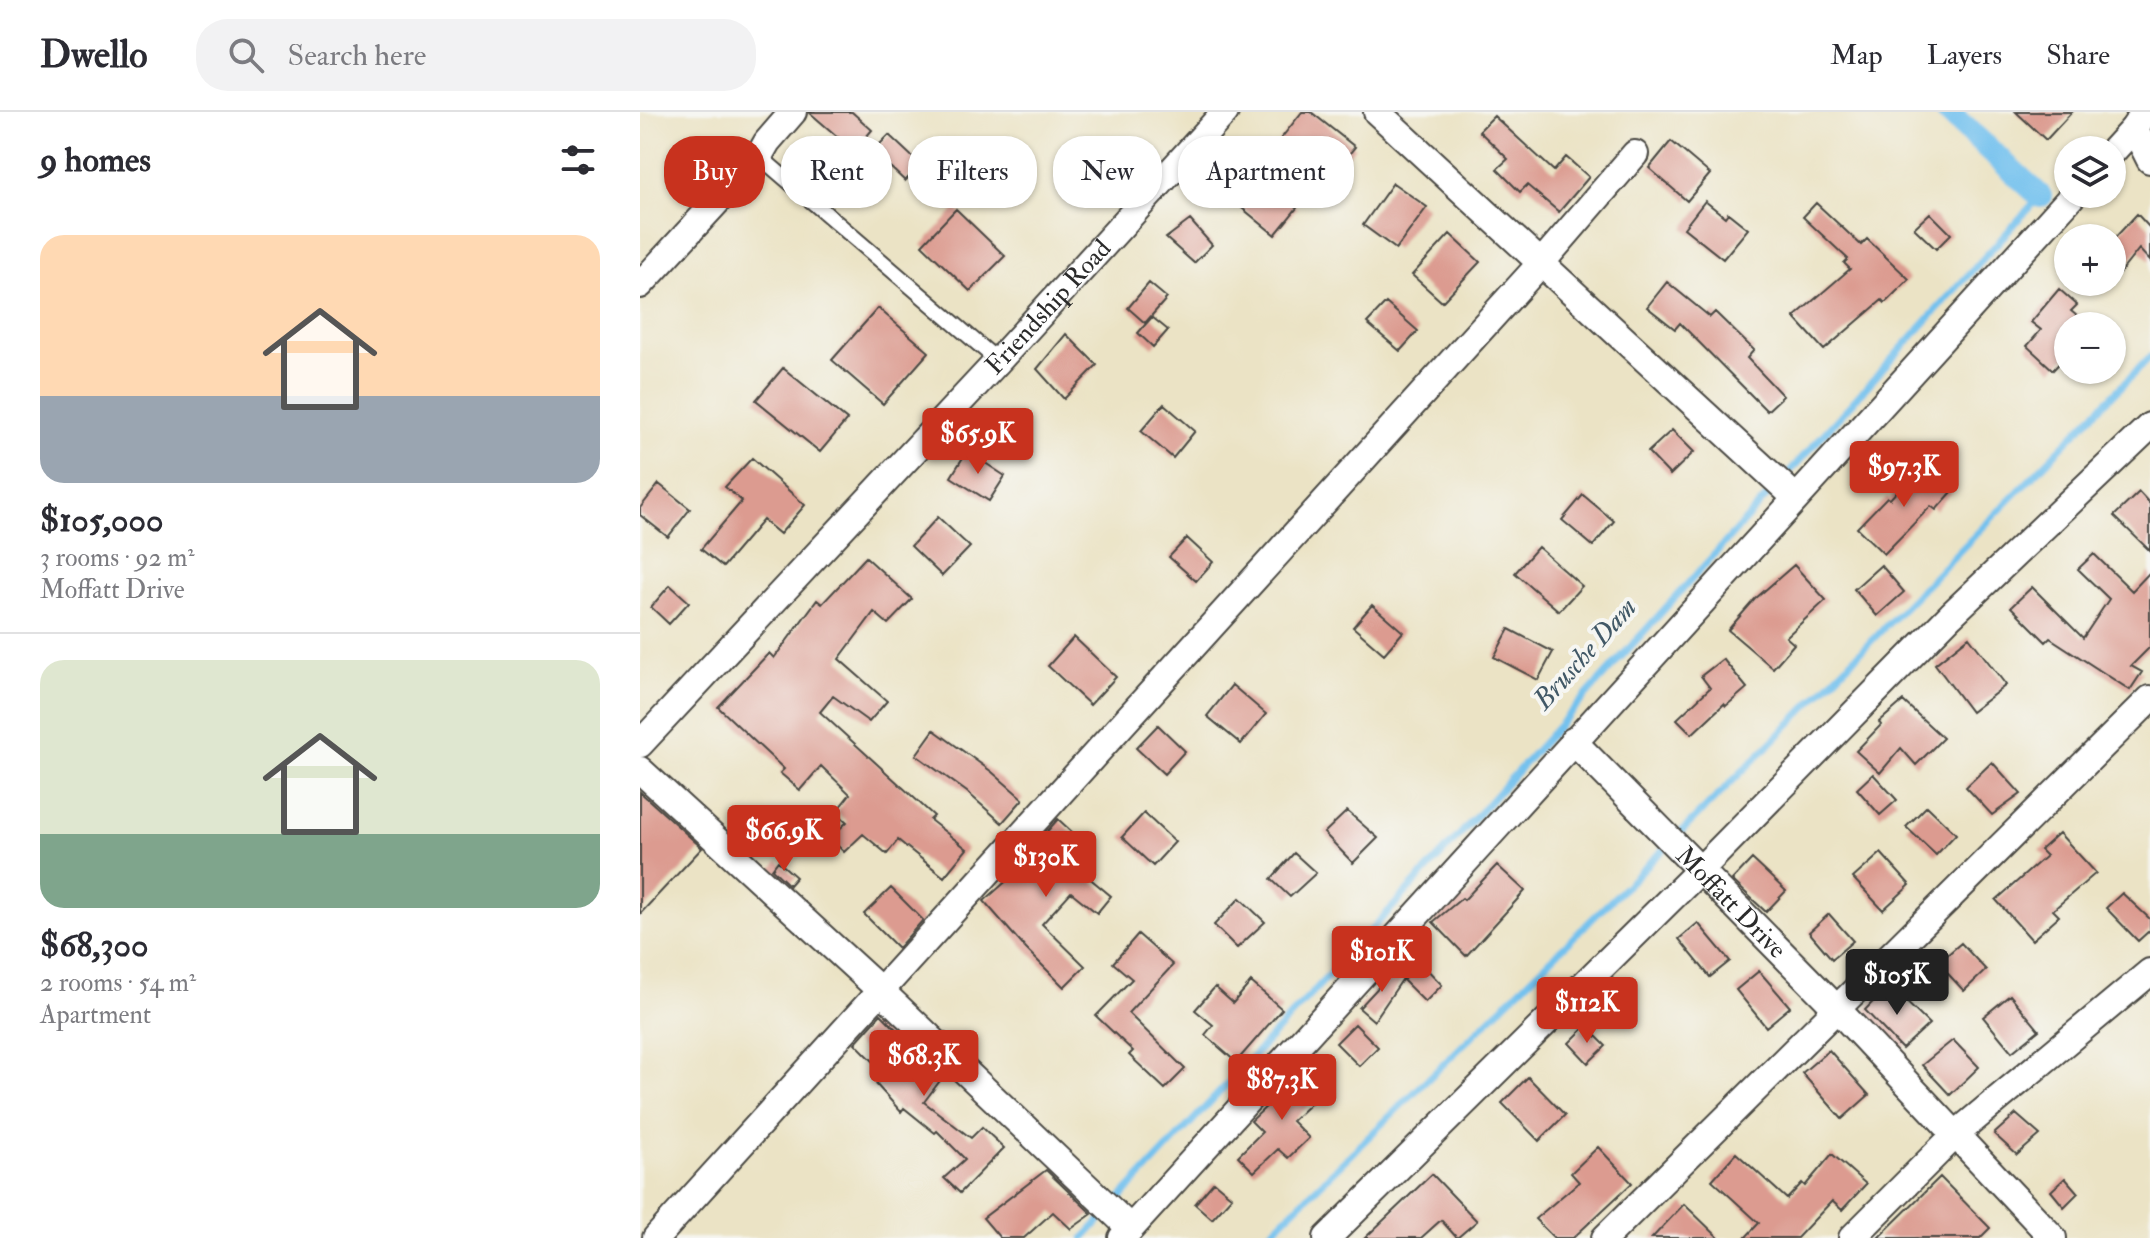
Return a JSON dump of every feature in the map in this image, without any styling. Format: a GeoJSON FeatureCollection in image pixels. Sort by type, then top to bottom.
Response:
{"type":"FeatureCollection","features":[{"type":"Feature","properties":{"kind":"street"},"geometry":{"type":"LineString","coordinates":[[765,146],[793,112]]}},
{"type":"Feature","properties":{"kind":"street","name":"Friendship Road"},"geometry":{"type":"LineString","coordinates":[[640,744],[998,361],[1225,112]]}},
{"type":"Feature","properties":{"kind":"street"},"geometry":{"type":"LineString","coordinates":[[1377,112],[1784,487]]}},
{"type":"Feature","properties":{"kind":"street"},"geometry":{"type":"LineString","coordinates":[[2125,136],[2142,116]]}},
{"type":"Feature","properties":{"kind":"street"},"geometry":{"type":"LineString","coordinates":[[2142,116],[2150,160]]}},
{"type":"Feature","properties":{"kind":"street"},"geometry":{"type":"LineString","coordinates":[[656,1238],[1542,262],[1635,154]]}},
{"type":"Feature","properties":{"kind":"street"},"geometry":{"type":"LineString","coordinates":[[640,285],[711,208]]}},
{"type":"Feature","properties":{"kind":"street"},"geometry":{"type":"LineString","coordinates":[[640,770],[880,990],[1096,1196],[1126,1233],[1573,741],[1784,487],[2060,208]]}},
{"type":"Feature","properties":{"kind":"street"},"geometry":{"type":"LineString","coordinates":[[1327,1238],[1694,865],[2150,426]]}},
{"type":"Feature","properties":{"kind":"street"},"geometry":{"type":"LineString","coordinates":[[1605,1238],[2150,699]]}},
{"type":"Feature","properties":{"kind":"street","name":"Moffatt Drive"},"geometry":{"type":"LineString","coordinates":[[1573,741],[1838,1010],[2053,1238]]}},
{"type":"Feature","properties":{"kind":"street"},"geometry":{"type":"LineString","coordinates":[[1852,1238],[1956,1134],[2150,972]]}},
{"type":"Feature","properties":{"kind":"lane"},"geometry":{"type":"LineString","coordinates":[[765,161],[998,361]]}},
{"type":"Feature","properties":{"kind":"building"},"geometry":{"type":"Polygon","coordinates":[[[809,112],[852,112],[872,130],[867,136],[837,136],[809,112]]]}},
{"type":"Feature","properties":{"kind":"building"},"geometry":{"type":"Polygon","coordinates":[[[1302,112],[1311,112],[1341,136],[1283,136],[1302,112]]]}},
{"type":"Feature","properties":{"kind":"building"},"geometry":{"type":"Polygon","coordinates":[[[2016,112],[2072,112],[2046,140],[2016,112]]]}},
{"type":"Feature","properties":{"kind":"building"},"geometry":{"type":"Polygon","coordinates":[[[1494,116],[1554,171],[1566,157],[1589,177],[1559,212],[1527,185],[1520,192],[1497,169],[1508,159],[1479,131],[1494,116]]]}},
{"type":"Feature","properties":{"kind":"building"},"geometry":{"type":"Polygon","coordinates":[[[892,138],[908,153],[908,178],[905,181],[892,169],[892,138]]]}},
{"type":"Feature","properties":{"kind":"building"},"geometry":{"type":"Polygon","coordinates":[[[1671,141],[1710,174],[1687,201],[1649,168],[1671,141]]]}},
{"type":"Feature","properties":{"kind":"building"},"geometry":{"type":"Polygon","coordinates":[[[1393,183],[1427,207],[1396,249],[1363,225],[1393,183]]]}},
{"type":"Feature","properties":{"kind":"building"},"geometry":{"type":"Polygon","coordinates":[[[1705,201],[1725,217],[1728,213],[1748,229],[1723,259],[1684,228],[1705,201]]]}},
{"type":"Feature","properties":{"kind":"building"},"geometry":{"type":"Polygon","coordinates":[[[1816,203],[1861,245],[1867,239],[1909,279],[1885,303],[1882,300],[1824,350],[1794,317],[1850,269],[1844,263],[1848,259],[1803,217],[1816,203]]]}},
{"type":"Feature","properties":{"kind":"building"},"geometry":{"type":"Polygon","coordinates":[[[1242,208],[1297,208],[1275,235],[1242,208]]]}},
{"type":"Feature","properties":{"kind":"building"},"geometry":{"type":"Polygon","coordinates":[[[956,209],[1005,256],[970,291],[922,245],[956,209]]]}},
{"type":"Feature","properties":{"kind":"building"},"geometry":{"type":"Polygon","coordinates":[[[1930,213],[1951,234],[1936,249],[1914,228],[1930,213]]]}},
{"type":"Feature","properties":{"kind":"building"},"geometry":{"type":"Polygon","coordinates":[[[2137,214],[2150,228],[2150,261],[2139,249],[2126,265],[2126,226],[2137,214]]]}},
{"type":"Feature","properties":{"kind":"building"},"geometry":{"type":"Polygon","coordinates":[[[1190,220],[1212,245],[1194,263],[1166,238],[1190,220]]]}},
{"type":"Feature","properties":{"kind":"building"},"geometry":{"type":"Polygon","coordinates":[[[1450,234],[1480,262],[1442,302],[1412,275],[1450,234]]]}},
{"type":"Feature","properties":{"kind":"building"},"geometry":{"type":"Polygon","coordinates":[[[1667,282],[1710,317],[1715,312],[1754,350],[1747,358],[1783,396],[1767,411],[1680,323],[1675,329],[1647,307],[1667,282]]]}},
{"type":"Feature","properties":{"kind":"building"},"geometry":{"type":"Polygon","coordinates":[[[1149,283],[1167,298],[1145,323],[1128,308],[1149,283]]]}},
{"type":"Feature","properties":{"kind":"building"},"geometry":{"type":"Polygon","coordinates":[[[2054,295],[2067,296],[2077,305],[2072,312],[2054,312],[2053,370],[2027,346],[2041,330],[2031,322],[2054,295]]]}},
{"type":"Feature","properties":{"kind":"building"},"geometry":{"type":"Polygon","coordinates":[[[1386,303],[1418,331],[1400,351],[1367,323],[1386,303]]]}},
{"type":"Feature","properties":{"kind":"building"},"geometry":{"type":"Polygon","coordinates":[[[878,308],[929,352],[883,404],[832,360],[878,308]]]}},
{"type":"Feature","properties":{"kind":"building"},"geometry":{"type":"Polygon","coordinates":[[[1152,317],[1168,330],[1153,347],[1138,333],[1152,317]]]}},
{"type":"Feature","properties":{"kind":"building"},"geometry":{"type":"Polygon","coordinates":[[[1066,334],[1097,365],[1064,399],[1037,369],[1066,334]]]}},
{"type":"Feature","properties":{"kind":"building"},"geometry":{"type":"Polygon","coordinates":[[[783,368],[847,420],[820,452],[756,400],[783,368]]]}},
{"type":"Feature","properties":{"kind":"building"},"geometry":{"type":"Polygon","coordinates":[[[1164,404],[1195,431],[1173,458],[1141,431],[1164,404]]]}},
{"type":"Feature","properties":{"kind":"building"},"geometry":{"type":"Polygon","coordinates":[[[1672,430],[1694,452],[1670,475],[1648,452],[1672,430]]]}},
{"type":"Feature","properties":{"kind":"building"},"geometry":{"type":"Polygon","coordinates":[[[967,451],[1005,476],[989,501],[951,477],[967,451]]]}},
{"type":"Feature","properties":{"kind":"building"},"geometry":{"type":"Polygon","coordinates":[[[752,458],[805,505],[780,534],[763,520],[723,567],[701,549],[742,501],[725,487],[752,458]]]}},
{"type":"Feature","properties":{"kind":"building"},"geometry":{"type":"Polygon","coordinates":[[[1922,464],[1952,492],[1936,510],[1931,506],[1884,554],[1857,528],[1887,497],[1890,499],[1922,464]]]}},
{"type":"Feature","properties":{"kind":"building"},"geometry":{"type":"Polygon","coordinates":[[[659,484],[690,509],[668,537],[640,515],[640,508],[659,484]]]}},
{"type":"Feature","properties":{"kind":"building"},"geometry":{"type":"Polygon","coordinates":[[[2139,492],[2150,504],[2150,551],[2114,516],[2139,492]]]}},
{"type":"Feature","properties":{"kind":"building"},"geometry":{"type":"Polygon","coordinates":[[[1583,495],[1614,521],[1593,546],[1562,520],[1583,495]]]}},
{"type":"Feature","properties":{"kind":"building"},"geometry":{"type":"Polygon","coordinates":[[[938,517],[970,547],[942,576],[911,546],[938,517]]]}},
{"type":"Feature","properties":{"kind":"building"},"geometry":{"type":"Polygon","coordinates":[[[1187,538],[1213,562],[1196,581],[1169,557],[1187,538]]]}},
{"type":"Feature","properties":{"kind":"building"},"geometry":{"type":"Polygon","coordinates":[[[1538,547],[1582,586],[1559,611],[1515,573],[1538,547]]]}},
{"type":"Feature","properties":{"kind":"building"},"geometry":{"type":"Polygon","coordinates":[[[2094,554],[2132,591],[2150,572],[2150,647],[2131,666],[2142,672],[2130,690],[2050,638],[2046,642],[2011,607],[2032,587],[2083,638],[2109,599],[2078,569],[2094,554]]]}},
{"type":"Feature","properties":{"kind":"building"},"geometry":{"type":"Polygon","coordinates":[[[866,557],[912,599],[888,624],[874,612],[839,659],[887,701],[869,722],[833,696],[820,712],[934,816],[930,820],[967,849],[944,877],[898,840],[887,854],[863,834],[844,852],[830,838],[847,822],[836,812],[850,794],[821,766],[800,790],[780,773],[784,769],[718,707],[769,653],[774,658],[817,600],[822,604],[866,557]]]}},
{"type":"Feature","properties":{"kind":"building"},"geometry":{"type":"Polygon","coordinates":[[[1794,565],[1826,600],[1786,637],[1794,644],[1773,668],[1728,630],[1755,599],[1794,565]]]}},
{"type":"Feature","properties":{"kind":"building"},"geometry":{"type":"Polygon","coordinates":[[[1881,565],[1904,592],[1877,616],[1854,589],[1881,565]]]}},
{"type":"Feature","properties":{"kind":"building"},"geometry":{"type":"Polygon","coordinates":[[[670,585],[689,602],[669,624],[651,607],[670,585]]]}},
{"type":"Feature","properties":{"kind":"building"},"geometry":{"type":"Polygon","coordinates":[[[1372,605],[1403,632],[1384,654],[1353,627],[1372,605]]]}},
{"type":"Feature","properties":{"kind":"building"},"geometry":{"type":"Polygon","coordinates":[[[1509,629],[1553,652],[1538,680],[1494,657],[1509,629]]]}},
{"type":"Feature","properties":{"kind":"building"},"geometry":{"type":"Polygon","coordinates":[[[1074,637],[1116,677],[1090,705],[1048,666],[1074,637]]]}},
{"type":"Feature","properties":{"kind":"building"},"geometry":{"type":"Polygon","coordinates":[[[1969,637],[2006,685],[1971,712],[1935,664],[1969,637]]]}},
{"type":"Feature","properties":{"kind":"building"},"geometry":{"type":"Polygon","coordinates":[[[1723,659],[1747,688],[1726,706],[1724,704],[1692,734],[1677,719],[1710,688],[1701,676],[1723,659]]]}},
{"type":"Feature","properties":{"kind":"building"},"geometry":{"type":"Polygon","coordinates":[[[1232,685],[1266,714],[1241,744],[1207,716],[1232,685]]]}},
{"type":"Feature","properties":{"kind":"building"},"geometry":{"type":"Polygon","coordinates":[[[1903,701],[1943,738],[1916,765],[1901,748],[1880,773],[1856,751],[1881,725],[1879,722],[1903,701]]]}},
{"type":"Feature","properties":{"kind":"building"},"geometry":{"type":"Polygon","coordinates":[[[1158,725],[1185,751],[1164,774],[1136,748],[1158,725]]]}},
{"type":"Feature","properties":{"kind":"building"},"geometry":{"type":"Polygon","coordinates":[[[934,730],[1023,799],[1002,823],[967,792],[916,755],[934,730]]]}},
{"type":"Feature","properties":{"kind":"building"},"geometry":{"type":"Polygon","coordinates":[[[1992,762],[2021,794],[1992,815],[1966,787],[1992,762]]]}},
{"type":"Feature","properties":{"kind":"building"},"geometry":{"type":"Polygon","coordinates":[[[1873,774],[1897,800],[1880,815],[1857,789],[1873,774]]]}},
{"type":"Feature","properties":{"kind":"building"},"geometry":{"type":"Polygon","coordinates":[[[640,792],[702,848],[640,914],[640,792]]]}},
{"type":"Feature","properties":{"kind":"building"},"geometry":{"type":"Polygon","coordinates":[[[1927,806],[1956,834],[1936,855],[1906,827],[1927,806]]]}},
{"type":"Feature","properties":{"kind":"building"},"geometry":{"type":"Polygon","coordinates":[[[1347,811],[1378,838],[1353,863],[1324,833],[1347,811]]]}},
{"type":"Feature","properties":{"kind":"building"},"geometry":{"type":"Polygon","coordinates":[[[1144,813],[1175,842],[1153,866],[1122,837],[1144,813]]]}},
{"type":"Feature","properties":{"kind":"building"},"geometry":{"type":"Polygon","coordinates":[[[1058,819],[1086,845],[1070,862],[1111,896],[1097,913],[1071,892],[1042,924],[1085,966],[1064,987],[984,901],[1020,869],[1017,866],[1058,819]]]}},
{"type":"Feature","properties":{"kind":"building"},"geometry":{"type":"Polygon","coordinates":[[[2059,833],[2096,873],[2053,910],[2059,916],[2032,940],[1996,900],[2046,856],[2040,850],[2059,833]]]}},
{"type":"Feature","properties":{"kind":"building"},"geometry":{"type":"Polygon","coordinates":[[[1294,853],[1316,873],[1290,897],[1271,879],[1294,853]]]}},
{"type":"Feature","properties":{"kind":"building"},"geometry":{"type":"Polygon","coordinates":[[[1881,853],[1910,885],[1883,910],[1853,878],[1881,853]]]}},
{"type":"Feature","properties":{"kind":"building"},"geometry":{"type":"Polygon","coordinates":[[[1752,859],[1786,891],[1766,912],[1732,880],[1752,859]]]}},
{"type":"Feature","properties":{"kind":"building"},"geometry":{"type":"Polygon","coordinates":[[[778,861],[796,877],[789,885],[772,869],[778,861]]]}},
{"type":"Feature","properties":{"kind":"building"},"geometry":{"type":"Polygon","coordinates":[[[1497,865],[1525,891],[1466,956],[1433,922],[1462,898],[1464,900],[1497,865]]]}},
{"type":"Feature","properties":{"kind":"building"},"geometry":{"type":"Polygon","coordinates":[[[891,888],[923,920],[898,948],[864,914],[891,888]]]}},
{"type":"Feature","properties":{"kind":"building"},"geometry":{"type":"Polygon","coordinates":[[[2122,893],[2150,919],[2150,930],[2138,941],[2106,908],[2122,893]]]}},
{"type":"Feature","properties":{"kind":"building"},"geometry":{"type":"Polygon","coordinates":[[[1240,898],[1265,922],[1237,948],[1214,925],[1240,898]]]}},
{"type":"Feature","properties":{"kind":"building"},"geometry":{"type":"Polygon","coordinates":[[[1829,914],[1853,941],[1832,959],[1809,932],[1829,914]]]}},
{"type":"Feature","properties":{"kind":"building"},"geometry":{"type":"Polygon","coordinates":[[[1698,923],[1730,961],[1710,977],[1679,939],[1698,923]]]}},
{"type":"Feature","properties":{"kind":"building"},"geometry":{"type":"Polygon","coordinates":[[[1138,934],[1173,965],[1128,1013],[1185,1069],[1165,1089],[1129,1055],[1133,1051],[1096,1016],[1132,979],[1113,963],[1138,934]]]}},
{"type":"Feature","properties":{"kind":"building"},"geometry":{"type":"Polygon","coordinates":[[[1961,943],[1986,970],[1964,991],[1938,963],[1961,943]]]}},
{"type":"Feature","properties":{"kind":"building"},"geometry":{"type":"Polygon","coordinates":[[[1421,963],[1442,985],[1425,1002],[1403,980],[1421,963]]]}},
{"type":"Feature","properties":{"kind":"building"},"geometry":{"type":"Polygon","coordinates":[[[1397,967],[1406,974],[1374,1021],[1359,1008],[1397,967]]]}},
{"type":"Feature","properties":{"kind":"building"},"geometry":{"type":"Polygon","coordinates":[[[1759,971],[1790,1007],[1766,1027],[1736,990],[1759,971]]]}},
{"type":"Feature","properties":{"kind":"building"},"geometry":{"type":"Polygon","coordinates":[[[1251,982],[1282,1009],[1236,1062],[1205,1035],[1213,1025],[1195,1010],[1215,987],[1233,1003],[1251,982]]]}},
{"type":"Feature","properties":{"kind":"building"},"geometry":{"type":"Polygon","coordinates":[[[1889,985],[1929,1024],[1902,1049],[1865,1010],[1889,985]]]}},
{"type":"Feature","properties":{"kind":"building"},"geometry":{"type":"Polygon","coordinates":[[[2010,995],[2039,1030],[2012,1052],[1983,1017],[2010,995]]]}},
{"type":"Feature","properties":{"kind":"building"},"geometry":{"type":"Polygon","coordinates":[[[881,1014],[929,1063],[932,1061],[945,1074],[924,1102],[971,1138],[982,1127],[1004,1148],[960,1193],[944,1178],[965,1159],[937,1131],[935,1133],[904,1108],[901,1112],[876,1084],[887,1075],[855,1043],[881,1014]]]}},
{"type":"Feature","properties":{"kind":"building"},"geometry":{"type":"Polygon","coordinates":[[[1355,1024],[1378,1047],[1359,1066],[1336,1043],[1355,1024]]]}},
{"type":"Feature","properties":{"kind":"building"},"geometry":{"type":"Polygon","coordinates":[[[1586,1026],[1606,1046],[1588,1063],[1569,1043],[1586,1026]]]}},
{"type":"Feature","properties":{"kind":"building"},"geometry":{"type":"Polygon","coordinates":[[[1953,1040],[1979,1067],[1950,1095],[1922,1065],[1953,1040]]]}},
{"type":"Feature","properties":{"kind":"building"},"geometry":{"type":"Polygon","coordinates":[[[1829,1050],[1869,1095],[1842,1119],[1802,1073],[1829,1050]]]}},
{"type":"Feature","properties":{"kind":"building"},"geometry":{"type":"Polygon","coordinates":[[[1305,1070],[1325,1090],[1292,1121],[1309,1138],[1288,1158],[1278,1149],[1254,1172],[1238,1156],[1262,1132],[1251,1121],[1305,1070]]]}},
{"type":"Feature","properties":{"kind":"building"},"geometry":{"type":"Polygon","coordinates":[[[1528,1077],[1565,1115],[1539,1141],[1502,1103],[1528,1077]]]}},
{"type":"Feature","properties":{"kind":"building"},"geometry":{"type":"Polygon","coordinates":[[[2016,1114],[2040,1135],[2017,1155],[1994,1134],[2016,1114]]]}},
{"type":"Feature","properties":{"kind":"building"},"geometry":{"type":"Polygon","coordinates":[[[1598,1147],[1632,1183],[1573,1238],[1554,1238],[1535,1219],[1579,1182],[1571,1173],[1598,1147]]]}},
{"type":"Feature","properties":{"kind":"building"},"geometry":{"type":"Polygon","coordinates":[[[1736,1153],[1787,1199],[1802,1183],[1805,1186],[1832,1154],[1866,1184],[1842,1210],[1832,1201],[1797,1238],[1745,1238],[1759,1223],[1712,1180],[1736,1153]]]}},
{"type":"Feature","properties":{"kind":"building"},"geometry":{"type":"Polygon","coordinates":[[[1046,1170],[1092,1214],[1071,1229],[1053,1212],[1024,1238],[1000,1238],[983,1218],[1046,1170]]]}},
{"type":"Feature","properties":{"kind":"building"},"geometry":{"type":"Polygon","coordinates":[[[1432,1174],[1477,1221],[1457,1238],[1441,1220],[1421,1238],[1365,1238],[1432,1174]]]}},
{"type":"Feature","properties":{"kind":"building"},"geometry":{"type":"Polygon","coordinates":[[[1940,1177],[1990,1228],[1980,1238],[1878,1238],[1940,1177]]]}},
{"type":"Feature","properties":{"kind":"building"},"geometry":{"type":"Polygon","coordinates":[[[2065,1178],[2078,1193],[2064,1207],[2051,1191],[2065,1178]]]}},
{"type":"Feature","properties":{"kind":"building"},"geometry":{"type":"Polygon","coordinates":[[[1214,1182],[1232,1197],[1212,1219],[1195,1204],[1214,1182]]]}},
{"type":"Feature","properties":{"kind":"building"},"geometry":{"type":"Polygon","coordinates":[[[1684,1204],[1719,1238],[1652,1238],[1684,1204]]]}},
{"type":"Feature","properties":{"kind":"waterway","name":"Brusche Dam"},"geometry":{"type":"LineString","coordinates":[[1948,112],[2040,196]]}},
{"type":"Feature","properties":{"kind":"waterway","name":"Brusche Dam"},"geometry":{"type":"LineString","coordinates":[[1115,1204],[1443,853],[2040,196]]}},
{"type":"Feature","properties":{"kind":"waterway"},"geometry":{"type":"LineString","coordinates":[[1676,837],[2150,357]]}},
{"type":"Feature","properties":{"kind":"waterway"},"geometry":{"type":"LineString","coordinates":[[1265,1238],[1667,846]]}},
{"type":"Feature","properties":{"kind":"waterway","name":"Brusche Dam"},"geometry":{"type":"LineString","coordinates":[[1084,1238],[1107,1213]]}}]}
